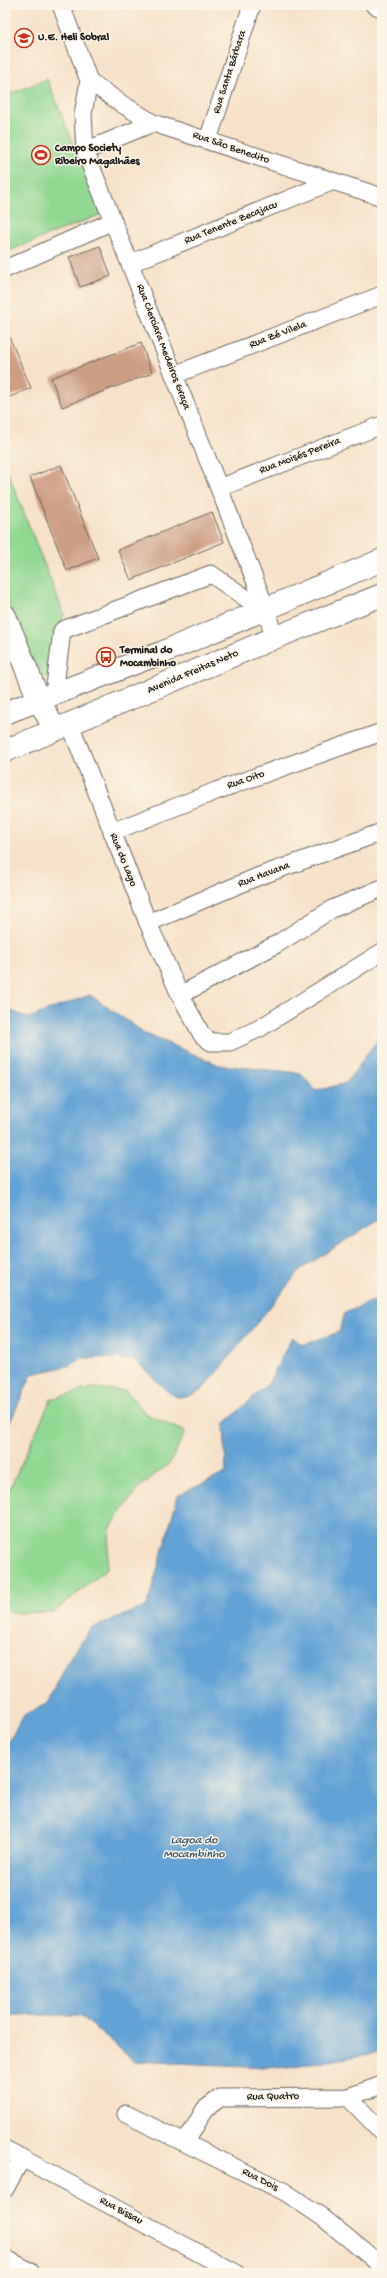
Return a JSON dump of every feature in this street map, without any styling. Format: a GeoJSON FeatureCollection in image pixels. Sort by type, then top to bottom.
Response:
{"type":"FeatureCollection","features":[{"type":"Feature","properties":{"kind":"main road"},"geometry":{"type":"LineString","coordinates":[[5,713],[382,560]]}},
{"type":"Feature","properties":{"kind":"main road","name":"Avenida Freitas Neto"},"geometry":{"type":"LineString","coordinates":[[5,751],[274,638],[382,595]]}},
{"type":"Feature","properties":{"kind":"main road"},"geometry":{"type":"LineString","coordinates":[[5,616],[62,727]]}},
{"type":"Feature","properties":{"kind":"main road"},"geometry":{"type":"LineString","coordinates":[[5,2261],[28,2273]]}},
{"type":"Feature","properties":{"kind":"street"},"geometry":{"type":"LineString","coordinates":[[61,5],[89,81]]}},
{"type":"Feature","properties":{"kind":"street","name":"Rua Santa Bárbara"},"geometry":{"type":"LineString","coordinates":[[208,140],[252,5]]}},
{"type":"Feature","properties":{"kind":"street"},"geometry":{"type":"LineString","coordinates":[[374,5],[382,8]]}},
{"type":"Feature","properties":{"kind":"street","name":"Rua São Benedito"},"geometry":{"type":"LineString","coordinates":[[89,81],[153,123],[382,197]]}},
{"type":"Feature","properties":{"kind":"street","name":"Rua Clerciara Medeiros Graça"},"geometry":{"type":"LineString","coordinates":[[89,81],[83,114],[85,151],[219,488],[274,638]]}},
{"type":"Feature","properties":{"kind":"street"},"geometry":{"type":"LineString","coordinates":[[85,151],[153,123]]}},
{"type":"Feature","properties":{"kind":"street","name":"Rua Tenente Zecajacu"},"geometry":{"type":"LineString","coordinates":[[130,263],[332,182]]}},
{"type":"Feature","properties":{"kind":"street"},"geometry":{"type":"LineString","coordinates":[[5,270],[113,222]]}},
{"type":"Feature","properties":{"kind":"street","name":"Rua Zé Vilela"},"geometry":{"type":"LineString","coordinates":[[174,375],[382,295]]}},
{"type":"Feature","properties":{"kind":"street","name":"Rua Moisés Pereira"},"geometry":{"type":"LineString","coordinates":[[219,488],[382,425]]}},
{"type":"Feature","properties":{"kind":"street"},"geometry":{"type":"LineString","coordinates":[[47,697],[63,630],[211,574],[264,609]]}},
{"type":"Feature","properties":{"kind":"street","name":"Rua do Lago"},"geometry":{"type":"LineString","coordinates":[[62,727],[112,832],[148,923],[180,995],[202,1036],[211,1042],[230,1042],[260,1028],[382,952]]}},
{"type":"Feature","properties":{"kind":"street","name":"Rua Oito"},"geometry":{"type":"LineString","coordinates":[[112,832],[216,790],[382,732]]}},
{"type":"Feature","properties":{"kind":"street","name":"Rua Havana"},"geometry":{"type":"LineString","coordinates":[[148,923],[257,877],[382,832]]}},
{"type":"Feature","properties":{"kind":"street"},"geometry":{"type":"LineString","coordinates":[[180,995],[277,944],[332,909],[382,888]]}},
{"type":"Feature","properties":{"kind":"street","name":"Rua Quatro"},"geometry":{"type":"LineString","coordinates":[[186,2142],[205,2109],[220,2098],[348,2097],[382,2085]]}},
{"type":"Feature","properties":{"kind":"street"},"geometry":{"type":"LineString","coordinates":[[348,2097],[382,2132]]}},
{"type":"Feature","properties":{"kind":"street","name":"Rua Dois"},"geometry":{"type":"LineString","coordinates":[[126,2114],[186,2142],[285,2192],[322,2217],[382,2266]]}},
{"type":"Feature","properties":{"kind":"street","name":"Rua Bissau"},"geometry":{"type":"LineString","coordinates":[[5,2149],[236,2273]]}},
{"type":"Feature","properties":{"kind":"street"},"geometry":{"type":"LineString","coordinates":[[5,2189],[22,2158]]}},
{"type":"Feature","properties":{"kind":"green space","name":"Campo Society Ribeiro Magalhães"},"geometry":{"type":"Polygon","coordinates":[[[47,79],[102,214],[6,252],[5,96],[47,79]]]}},
{"type":"Feature","properties":{"kind":"green space"},"geometry":{"type":"Polygon","coordinates":[[[5,465],[64,614],[49,675],[39,679],[5,594],[5,465]]]}},
{"type":"Feature","properties":{"kind":"green space"},"geometry":{"type":"Polygon","coordinates":[[[92,1388],[126,1391],[146,1414],[185,1432],[170,1463],[138,1488],[110,1529],[107,1569],[54,1612],[10,1613],[5,1605],[5,1499],[51,1399],[92,1388]]]}},
{"type":"Feature","properties":{"kind":"water"},"geometry":{"type":"Polygon","coordinates":[[[90,995],[146,1034],[219,1065],[300,1073],[316,1091],[346,1083],[382,1034],[382,1217],[301,1269],[204,1388],[189,1396],[177,1397],[168,1392],[136,1361],[120,1358],[81,1358],[72,1365],[32,1374],[5,1433],[5,1008],[28,1018],[90,995]]]}},
{"type":"Feature","properties":{"kind":"water","name":"Lagoa do Mocambinho"},"geometry":{"type":"Polygon","coordinates":[[[382,1297],[382,2052],[288,2068],[134,2061],[80,2015],[5,2015],[5,1748],[24,1715],[48,1703],[69,1660],[90,1629],[147,1606],[178,1495],[226,1473],[224,1424],[268,1384],[292,1337],[303,1345],[339,1332],[345,1313],[382,1297]]]}},
{"type":"Feature","properties":{"kind":"building"},"geometry":{"type":"Polygon","coordinates":[[[100,246],[111,276],[80,287],[69,257],[100,246]]]}},
{"type":"Feature","properties":{"kind":"building"},"geometry":{"type":"Polygon","coordinates":[[[5,327],[31,388],[5,399],[5,327]]]}},
{"type":"Feature","properties":{"kind":"building"},"geometry":{"type":"Polygon","coordinates":[[[141,343],[152,373],[62,407],[51,378],[141,343]]]}},
{"type":"Feature","properties":{"kind":"building"},"geometry":{"type":"Polygon","coordinates":[[[61,465],[98,558],[67,571],[30,477],[61,465]]]}},
{"type":"Feature","properties":{"kind":"building"},"geometry":{"type":"Polygon","coordinates":[[[212,512],[224,542],[131,580],[118,550],[212,512]]]}},
{"type":"Feature","properties":{"kind":"place","name":"U.E. Heli Sobral"},"geometry":{"type":"Point","coordinates":[24,38]}},
{"type":"Feature","properties":{"kind":"place","name":"Campo Society Ribeiro Magalhães"},"geometry":{"type":"Point","coordinates":[41,155]}},
{"type":"Feature","properties":{"kind":"place","name":"Terminal do Mocambinho"},"geometry":{"type":"Point","coordinates":[106,657]}}]}
